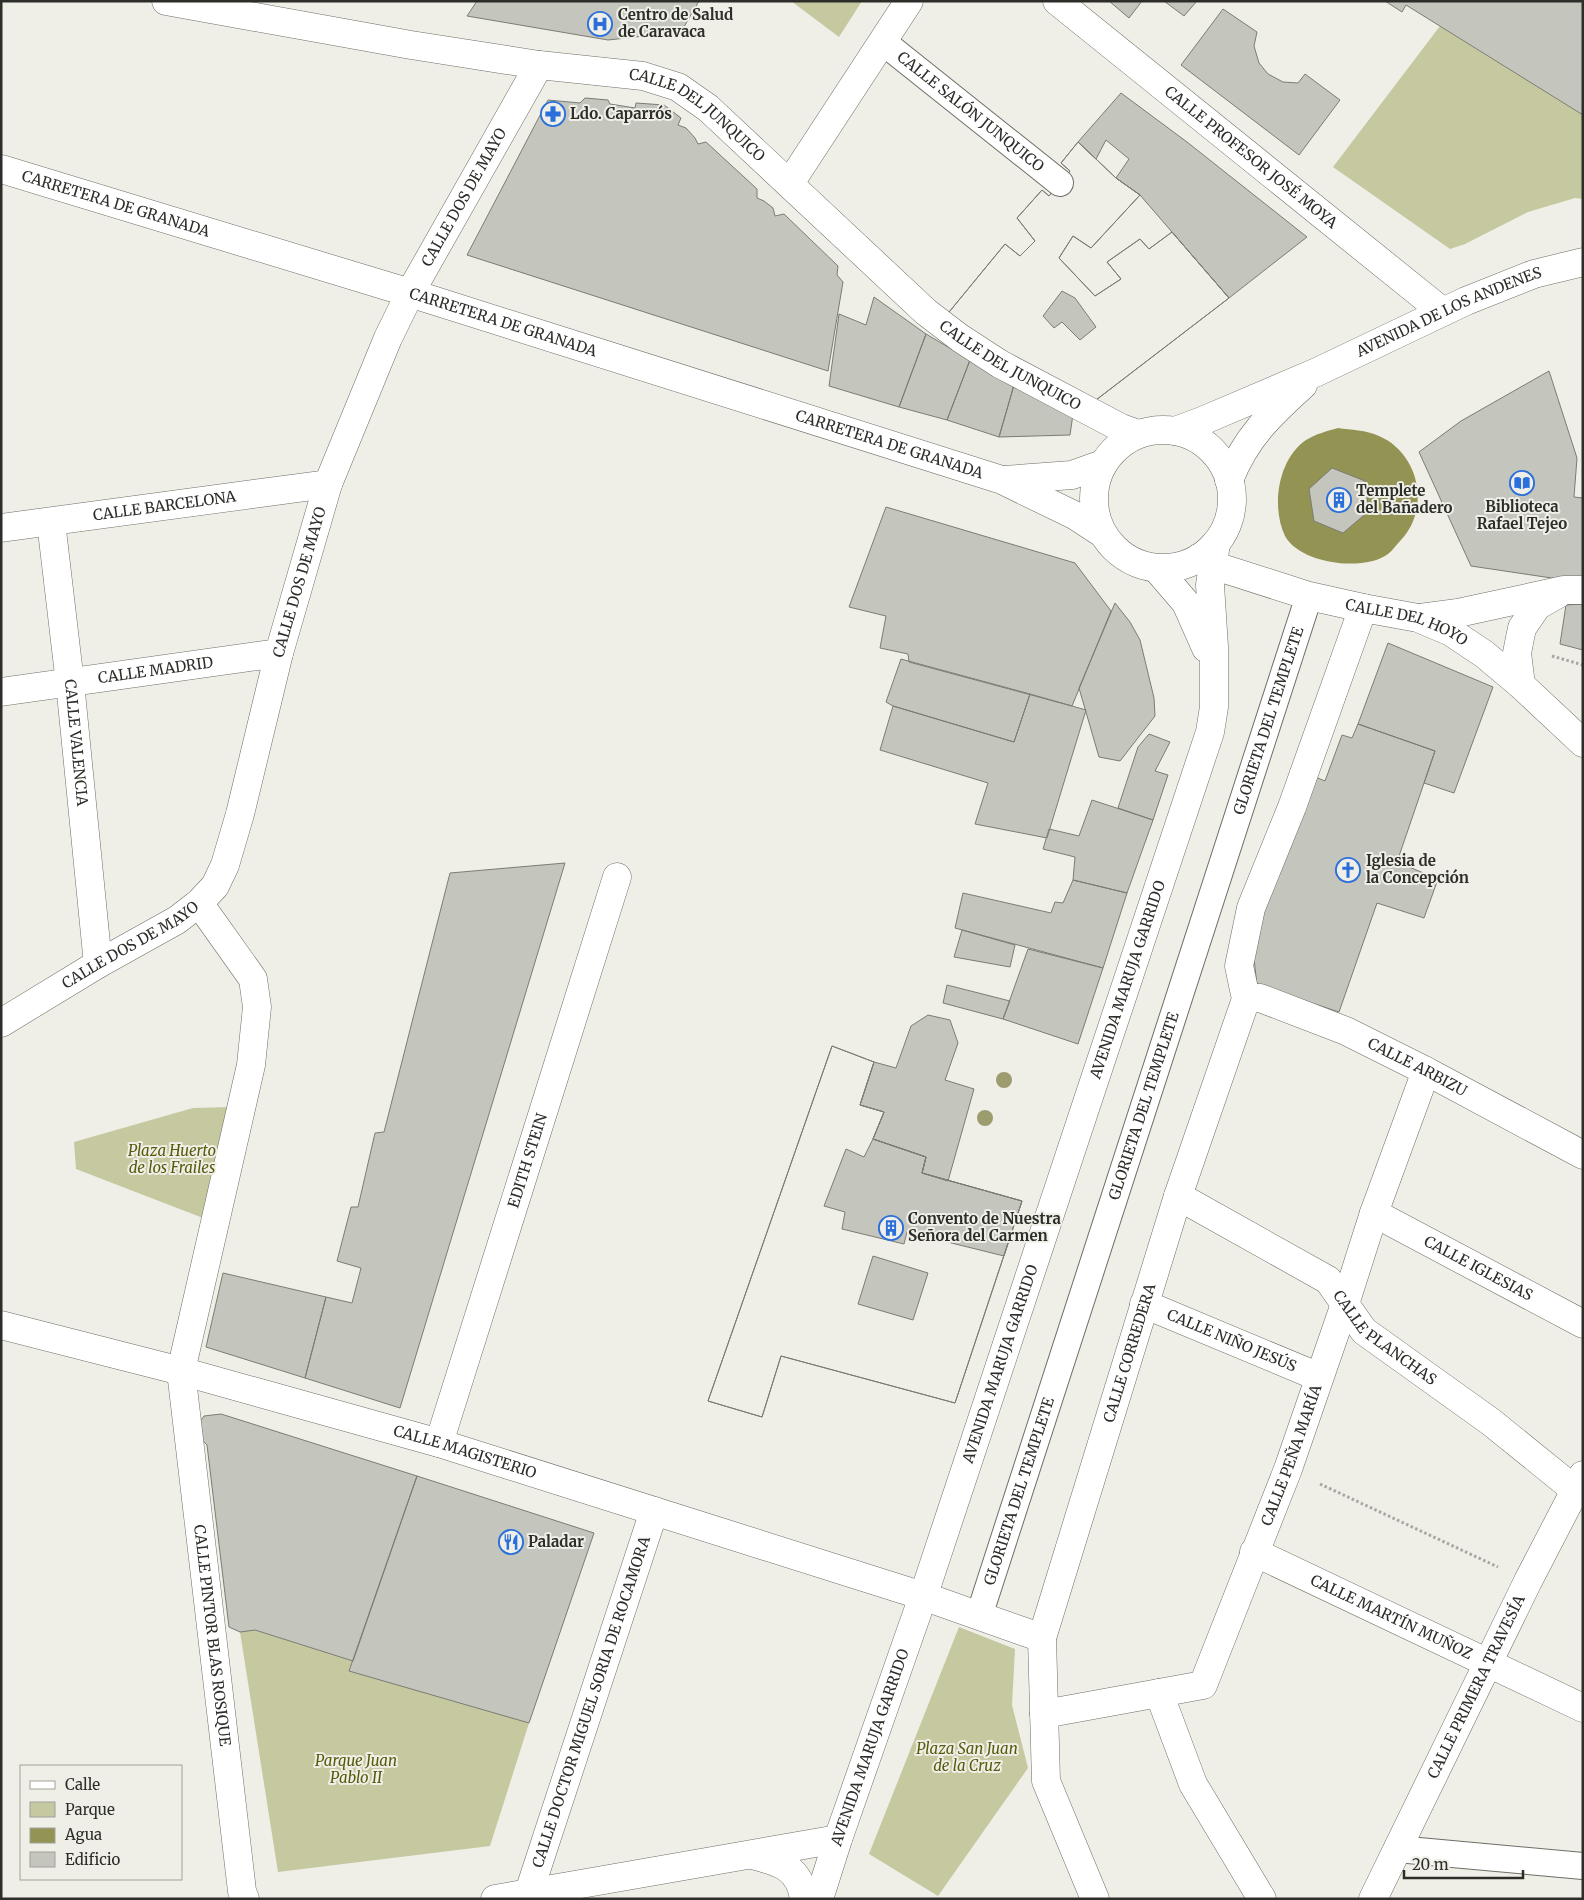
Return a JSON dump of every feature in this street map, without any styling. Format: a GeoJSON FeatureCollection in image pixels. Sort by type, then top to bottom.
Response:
{"type":"FeatureCollection","features":[{"type":"Feature","properties":{"kind":"street","name":"CALLE DEL JUNQUICO"},"geometry":{"type":"LineString","coordinates":[[166,1],[411,45],[539,65],[643,76],[678,87],[708,108],[926,312],[960,338],[1000,364],[1121,428],[1138,434]]}},
{"type":"Feature","properties":{"kind":"street"},"geometry":{"type":"LineString","coordinates":[[790,183],[909,1]]}},
{"type":"Feature","properties":{"kind":"street","name":"CALLE PROFESOR JOSÉ MOYA"},"geometry":{"type":"LineString","coordinates":[[1057,1],[1443,312]]}},
{"type":"Feature","properties":{"kind":"street","name":"CALLE SALÓN JUNQUICO"},"geometry":{"type":"LineString","coordinates":[[882,42],[1060,183]]}},
{"type":"Feature","properties":{"kind":"street","name":"CALLE DOS DE MAYO"},"geometry":{"type":"LineString","coordinates":[[1,1023],[98,964],[177,920],[199,903],[215,886],[225,865],[240,814],[279,653],[328,484],[388,338],[410,293],[539,65]]}},
{"type":"Feature","properties":{"kind":"street","name":"CARRETERA DE GRANADA"},"geometry":{"type":"LineString","coordinates":[[1,169],[410,293],[1002,480],[1076,516],[1102,533]]}},
{"type":"Feature","properties":{"kind":"street","name":"AVENIDA DE LOS ANDENES"},"geometry":{"type":"LineString","coordinates":[[1318,372],[1466,301],[1534,274],[1583,262]]}},
{"type":"Feature","properties":{"kind":"street"},"geometry":{"type":"LineString","coordinates":[[1175,431],[1318,372]]}},
{"type":"Feature","properties":{"kind":"street"},"geometry":{"type":"LineString","coordinates":[[1229,480],[1237,459],[1247,442],[1269,416],[1318,372]]}},
{"type":"Feature","properties":{"kind":"street"},"geometry":{"type":"LineString","coordinates":[[1163,429],[1175,431],[1196,438],[1213,452],[1229,480],[1231,491],[1230,513],[1227,524],[1209,555],[1174,567],[1156,568],[1135,562],[1116,550],[1102,533],[1094,510],[1096,480],[1108,456],[1121,443],[1138,434],[1163,429]]}},
{"type":"Feature","properties":{"kind":"street","name":"CARRETERA DE GRANADA"},"geometry":{"type":"LineString","coordinates":[[1002,480],[1072,475],[1103,464]]}},
{"type":"Feature","properties":{"kind":"street","name":"CALLE BARCELONA"},"geometry":{"type":"LineString","coordinates":[[1,528],[328,484]]}},
{"type":"Feature","properties":{"kind":"street","name":"CALLE VALENCIA"},"geometry":{"type":"LineString","coordinates":[[51,522],[70,683],[98,964]]}},
{"type":"Feature","properties":{"kind":"street","name":"CALLE DEL HOYO"},"geometry":{"type":"LineString","coordinates":[[1209,555],[1309,596],[1418,618],[1451,632],[1484,654],[1521,685],[1583,743]]}},
{"type":"Feature","properties":{"kind":"street","name":"AVENIDA MARUJA GARRIDO"},"geometry":{"type":"LineString","coordinates":[[819,1899],[838,1839],[923,1596],[1210,732],[1214,707],[1214,647],[1210,608],[1209,555]]}},
{"type":"Feature","properties":{"kind":"street","name":"AVENIDA MARUJA GARRIDO"},"geometry":{"type":"LineString","coordinates":[[1156,568],[1186,603],[1204,644],[1214,684]]}},
{"type":"Feature","properties":{"kind":"street"},"geometry":{"type":"LineString","coordinates":[[1418,618],[1458,613],[1573,590]]}},
{"type":"Feature","properties":{"kind":"street"},"geometry":{"type":"LineString","coordinates":[[1521,685],[1516,653],[1522,628],[1537,606],[1573,590]]}},
{"type":"Feature","properties":{"kind":"street","name":"GLORIETA DEL TEMPLETE"},"geometry":{"type":"LineString","coordinates":[[979,1616],[1309,596]]}},
{"type":"Feature","properties":{"kind":"street"},"geometry":{"type":"LineString","coordinates":[[1246,999],[1239,966],[1250,908],[1292,807],[1363,608]]}},
{"type":"Feature","properties":{"kind":"street","name":"CALLE MADRID"},"geometry":{"type":"LineString","coordinates":[[1,692],[279,653]]}},
{"type":"Feature","properties":{"kind":"street","name":"EDITH STEIN"},"geometry":{"type":"LineString","coordinates":[[439,1443],[617,877]]}},
{"type":"Feature","properties":{"kind":"street","name":"CALLE PINTOR BLAS ROSIQUE"},"geometry":{"type":"LineString","coordinates":[[199,903],[253,979],[257,1007],[251,1065],[181,1371],[239,1872],[245,1899]]}},
{"type":"Feature","properties":{"kind":"street","name":"CALLE ARBIZU"},"geometry":{"type":"LineString","coordinates":[[1246,999],[1260,998],[1346,1031],[1426,1071],[1583,1155]]}},
{"type":"Feature","properties":{"kind":"street","name":"CALLE CORREDERA"},"geometry":{"type":"LineString","coordinates":[[1095,1899],[1046,1781],[1042,1638],[1178,1196],[1246,999]]}},
{"type":"Feature","properties":{"kind":"street","name":"CALLE PEÑA MARÍA"},"geometry":{"type":"LineString","coordinates":[[1044,1714],[1203,1685],[1288,1469],[1374,1213],[1426,1071]]}},
{"type":"Feature","properties":{"kind":"street","name":"CALLE PLANCHAS"},"geometry":{"type":"LineString","coordinates":[[1178,1196],[1328,1280],[1364,1331],[1580,1486]]}},
{"type":"Feature","properties":{"kind":"street","name":"CALLE IGLESIAS"},"geometry":{"type":"LineString","coordinates":[[1374,1213],[1583,1324]]}},
{"type":"Feature","properties":{"kind":"street","name":"CALLE NIÑO JESÚS"},"geometry":{"type":"LineString","coordinates":[[1144,1304],[1320,1377]]}},
{"type":"Feature","properties":{"kind":"street","name":"CALLE MAGISTERIO"},"geometry":{"type":"LineString","coordinates":[[1,1326],[181,1371],[439,1443],[923,1596],[1042,1638]]}},
{"type":"Feature","properties":{"kind":"street","name":"CALLE PRIMERA TRAVESÍA"},"geometry":{"type":"LineString","coordinates":[[1373,1899],[1528,1581],[1580,1486]]}},
{"type":"Feature","properties":{"kind":"street","name":"CALLE DOCTOR MIGUEL SORIA DE ROCAMORA"},"geometry":{"type":"LineString","coordinates":[[529,1892],[654,1511]]}},
{"type":"Feature","properties":{"kind":"street","name":"CALLE MARTÍN MUÑOZ"},"geometry":{"type":"LineString","coordinates":[[1254,1552],[1583,1708]]}},
{"type":"Feature","properties":{"kind":"street"},"geometry":{"type":"LineString","coordinates":[[1160,1693],[1193,1784],[1262,1899]]}},
{"type":"Feature","properties":{"kind":"street"},"geometry":{"type":"LineString","coordinates":[[495,1899],[838,1839]]}},
{"type":"Feature","properties":{"kind":"street"},"geometry":{"type":"LineString","coordinates":[[1397,1849],[1583,1866]]}},
{"type":"Feature","properties":{"kind":"street"},"geometry":{"type":"LineString","coordinates":[[750,1854],[785,1866],[795,1874],[803,1890],[804,1899]]}},
{"type":"Feature","properties":{"kind":"path"},"geometry":{"type":"LineString","coordinates":[[1288,1469],[1528,1581]]}},
{"type":"Feature","properties":{"kind":"green space"},"geometry":{"type":"Polygon","coordinates":[[[791,1],[862,1],[839,37],[791,1]]]}},
{"type":"Feature","properties":{"kind":"green space"},"geometry":{"type":"Polygon","coordinates":[[[1440,26],[1583,115],[1583,199],[1575,198],[1528,212],[1465,244],[1450,249],[1333,167],[1440,26]]]}},
{"type":"Feature","properties":{"kind":"green space","name":"Plaza Huerto de los Frailes"},"geometry":{"type":"Polygon","coordinates":[[[230,1107],[203,1218],[76,1169],[74,1142],[193,1108],[230,1107]]]}},
{"type":"Feature","properties":{"kind":"green space","name":"Plaza San Juan de la Cruz"},"geometry":{"type":"Polygon","coordinates":[[[959,1627],[1015,1649],[1012,1705],[1028,1768],[938,1896],[869,1854],[959,1627]]]}},
{"type":"Feature","properties":{"kind":"green space","name":"Parque Juan Pablo II"},"geometry":{"type":"Polygon","coordinates":[[[255,1630],[353,1661],[529,1723],[490,1846],[278,1872],[240,1632],[255,1630]]]}},
{"type":"Feature","properties":{"kind":"water"},"geometry":{"type":"Polygon","coordinates":[[[1338,428],[1369,432],[1393,444],[1404,455],[1416,482],[1418,498],[1416,513],[1410,527],[1388,554],[1377,560],[1349,564],[1318,559],[1293,546],[1285,536],[1281,524],[1278,498],[1283,471],[1289,459],[1296,448],[1306,440],[1338,428]]]}},
{"type":"Feature","properties":{"kind":"building","name":"Centro de Salud de Caravaca"},"geometry":{"type":"Polygon","coordinates":[[[477,1],[699,1],[681,32],[608,40],[467,16],[477,1]]]}},
{"type":"Feature","properties":{"kind":"building"},"geometry":{"type":"Polygon","coordinates":[[[1109,1],[1142,1],[1129,18],[1109,1]]]}},
{"type":"Feature","properties":{"kind":"building"},"geometry":{"type":"Polygon","coordinates":[[[1164,1],[1197,1],[1184,16],[1164,1]]]}},
{"type":"Feature","properties":{"kind":"building"},"geometry":{"type":"Polygon","coordinates":[[[1385,1],[1583,1],[1583,115],[1406,5],[1402,12],[1385,1]]]}},
{"type":"Feature","properties":{"kind":"building"},"geometry":{"type":"Polygon","coordinates":[[[1223,9],[1257,32],[1254,46],[1259,63],[1268,74],[1283,82],[1298,83],[1305,74],[1340,100],[1299,155],[1181,65],[1223,9]]]}},
{"type":"Feature","properties":{"kind":"building"},"geometry":{"type":"Polygon","coordinates":[[[1121,93],[1187,142],[1307,237],[1229,298],[1140,195],[1116,178],[1129,159],[1106,140],[1096,159],[1078,142],[1121,93]]]}},
{"type":"Feature","properties":{"kind":"building"},"geometry":{"type":"Polygon","coordinates":[[[585,98],[608,100],[610,104],[635,108],[636,103],[664,105],[681,118],[678,125],[686,128],[698,144],[706,142],[757,189],[757,198],[773,208],[775,216],[784,214],[838,266],[837,275],[843,282],[828,371],[467,255],[548,100],[580,103],[585,98]]]}},
{"type":"Feature","properties":{"kind":"building"},"geometry":{"type":"Polygon","coordinates":[[[1078,142],[1116,178],[1140,195],[1091,248],[1073,236],[1059,258],[1095,296],[1121,279],[1107,262],[1140,239],[1149,249],[1172,232],[1229,298],[1096,400],[1009,359],[945,317],[1005,244],[1020,256],[1035,241],[1017,218],[1042,190],[1049,196],[1070,171],[1061,163],[1078,142]],[[1062,291],[1043,316],[1054,328],[1062,322],[1080,340],[1096,327],[1075,298],[1062,291]]]}},
{"type":"Feature","properties":{"kind":"building"},"geometry":{"type":"Polygon","coordinates":[[[1078,142],[1116,178],[1140,195],[1091,248],[1073,236],[1059,258],[1095,296],[1121,279],[1107,262],[1140,239],[1149,249],[1172,232],[1229,298],[1096,400],[1009,359],[945,317],[1005,244],[1020,256],[1035,241],[1017,218],[1042,190],[1049,196],[1070,171],[1061,163],[1078,142]]]}},
{"type":"Feature","properties":{"kind":"building"},"geometry":{"type":"Polygon","coordinates":[[[874,297],[926,334],[899,407],[829,386],[839,314],[866,325],[874,297]]]}},
{"type":"Feature","properties":{"kind":"building"},"geometry":{"type":"Polygon","coordinates":[[[926,334],[970,360],[947,420],[899,407],[926,334]]]}},
{"type":"Feature","properties":{"kind":"building"},"geometry":{"type":"Polygon","coordinates":[[[970,360],[1014,385],[999,437],[947,420],[970,360]]]}},
{"type":"Feature","properties":{"kind":"building"},"geometry":{"type":"Polygon","coordinates":[[[1549,371],[1577,458],[1574,497],[1583,498],[1583,580],[1565,580],[1471,566],[1419,452],[1461,421],[1549,371]]]}},
{"type":"Feature","properties":{"kind":"building"},"geometry":{"type":"Polygon","coordinates":[[[1014,385],[1073,414],[1070,435],[999,437],[1014,385]]]}},
{"type":"Feature","properties":{"kind":"building","name":"Templete del Bañadero"},"geometry":{"type":"Polygon","coordinates":[[[1332,468],[1365,481],[1369,511],[1343,533],[1314,521],[1309,489],[1332,468]]]}},
{"type":"Feature","properties":{"kind":"building"},"geometry":{"type":"Polygon","coordinates":[[[886,507],[1075,563],[1111,611],[1072,706],[909,662],[908,654],[880,648],[886,616],[849,607],[886,507]]]}},
{"type":"Feature","properties":{"kind":"building"},"geometry":{"type":"Polygon","coordinates":[[[1115,603],[1130,622],[1140,640],[1154,698],[1155,716],[1120,761],[1099,757],[1079,688],[1115,603]]]}},
{"type":"Feature","properties":{"kind":"building"},"geometry":{"type":"Polygon","coordinates":[[[1583,604],[1583,650],[1560,644],[1566,605],[1583,604]]]}},
{"type":"Feature","properties":{"kind":"building"},"geometry":{"type":"Polygon","coordinates":[[[1388,643],[1493,687],[1454,793],[1424,783],[1435,751],[1358,724],[1388,643]]]}},
{"type":"Feature","properties":{"kind":"building"},"geometry":{"type":"Polygon","coordinates":[[[901,659],[1030,694],[1014,742],[893,706],[886,702],[901,659]]]}},
{"type":"Feature","properties":{"kind":"building"},"geometry":{"type":"Polygon","coordinates":[[[1030,694],[1086,710],[1047,838],[975,824],[988,783],[880,750],[893,706],[1014,742],[1030,694]]]}},
{"type":"Feature","properties":{"kind":"building","name":"Iglesia de la Concepción"},"geometry":{"type":"Polygon","coordinates":[[[1358,724],[1435,751],[1397,862],[1438,879],[1424,918],[1377,903],[1339,1012],[1257,985],[1252,941],[1313,776],[1325,781],[1342,735],[1352,738],[1358,724]]]}},
{"type":"Feature","properties":{"kind":"building"},"geometry":{"type":"Polygon","coordinates":[[[1149,734],[1170,742],[1155,771],[1168,775],[1153,820],[1118,808],[1138,747],[1149,734]]]}},
{"type":"Feature","properties":{"kind":"building"},"geometry":{"type":"Polygon","coordinates":[[[1092,800],[1153,820],[1127,893],[1073,880],[1075,857],[1043,849],[1049,829],[1079,836],[1092,800]]]}},
{"type":"Feature","properties":{"kind":"building"},"geometry":{"type":"Polygon","coordinates":[[[565,863],[400,1408],[305,1378],[326,1297],[352,1303],[361,1268],[337,1261],[351,1207],[358,1207],[375,1133],[384,1132],[450,873],[565,863]]]}},
{"type":"Feature","properties":{"kind":"building"},"geometry":{"type":"Polygon","coordinates":[[[1073,880],[1127,893],[1103,968],[955,928],[963,893],[1051,913],[1055,902],[1063,903],[1073,880]]]}},
{"type":"Feature","properties":{"kind":"building"},"geometry":{"type":"Polygon","coordinates":[[[962,930],[1015,945],[1010,967],[954,957],[962,930]]]}},
{"type":"Feature","properties":{"kind":"building"},"geometry":{"type":"Polygon","coordinates":[[[1028,949],[1103,968],[1078,1044],[1003,1019],[1028,949]]]}},
{"type":"Feature","properties":{"kind":"building"},"geometry":{"type":"Polygon","coordinates":[[[947,985],[1010,1001],[1003,1019],[943,1003],[947,985]]]}},
{"type":"Feature","properties":{"kind":"building"},"geometry":{"type":"Polygon","coordinates":[[[928,1015],[950,1020],[958,1043],[945,1080],[974,1089],[948,1181],[922,1173],[926,1157],[873,1139],[884,1112],[860,1105],[874,1062],[896,1068],[911,1026],[928,1015]]]}},
{"type":"Feature","properties":{"kind":"building","name":"Convento de Nuestra Señora del Carmen"},"geometry":{"type":"Polygon","coordinates":[[[832,1046],[874,1062],[860,1105],[884,1112],[873,1139],[926,1157],[922,1173],[1022,1201],[955,1403],[781,1356],[762,1417],[708,1401],[832,1046]],[[873,1256],[858,1304],[913,1320],[928,1273],[873,1256]]]}},
{"type":"Feature","properties":{"kind":"building","name":"Convento de Nuestra Señora del Carmen"},"geometry":{"type":"Polygon","coordinates":[[[832,1046],[874,1062],[860,1105],[884,1112],[873,1139],[926,1157],[922,1173],[1022,1201],[955,1403],[781,1356],[762,1417],[708,1401],[832,1046]]]}},
{"type":"Feature","properties":{"kind":"building"},"geometry":{"type":"Polygon","coordinates":[[[873,1139],[926,1157],[922,1173],[1022,1201],[1004,1256],[907,1232],[904,1244],[842,1229],[845,1212],[824,1206],[846,1149],[864,1157],[873,1139]]]}},
{"type":"Feature","properties":{"kind":"building"},"geometry":{"type":"Polygon","coordinates":[[[223,1273],[326,1297],[305,1378],[206,1347],[223,1273]]]}},
{"type":"Feature","properties":{"kind":"building"},"geometry":{"type":"Polygon","coordinates":[[[221,1414],[417,1476],[353,1661],[255,1630],[240,1632],[229,1627],[207,1445],[198,1436],[197,1425],[204,1416],[221,1414]]]}},
{"type":"Feature","properties":{"kind":"building"},"geometry":{"type":"Polygon","coordinates":[[[417,1476],[594,1533],[529,1723],[349,1671],[417,1476]]]}},
{"type":"Feature","properties":{"kind":"place","name":"Centro de Salud de Caravaca"},"geometry":{"type":"Point","coordinates":[600,24]}},
{"type":"Feature","properties":{"kind":"place","name":"Ldo. Caparrós"},"geometry":{"type":"Point","coordinates":[553,114]}},
{"type":"Feature","properties":{"kind":"place","name":"Biblioteca Rafael Tejeo"},"geometry":{"type":"Point","coordinates":[1522,483]}},
{"type":"Feature","properties":{"kind":"place","name":"Templete del Bañadero"},"geometry":{"type":"Point","coordinates":[1339,500]}},
{"type":"Feature","properties":{"kind":"place","name":"Iglesia de la Concepción"},"geometry":{"type":"Point","coordinates":[1348,870]}},
{"type":"Feature","properties":{"kind":"place","name":"Convento de Nuestra Señora del Carmen"},"geometry":{"type":"Point","coordinates":[891,1228]}},
{"type":"Feature","properties":{"kind":"place","name":"Paladar"},"geometry":{"type":"Point","coordinates":[511,1542]}}]}
